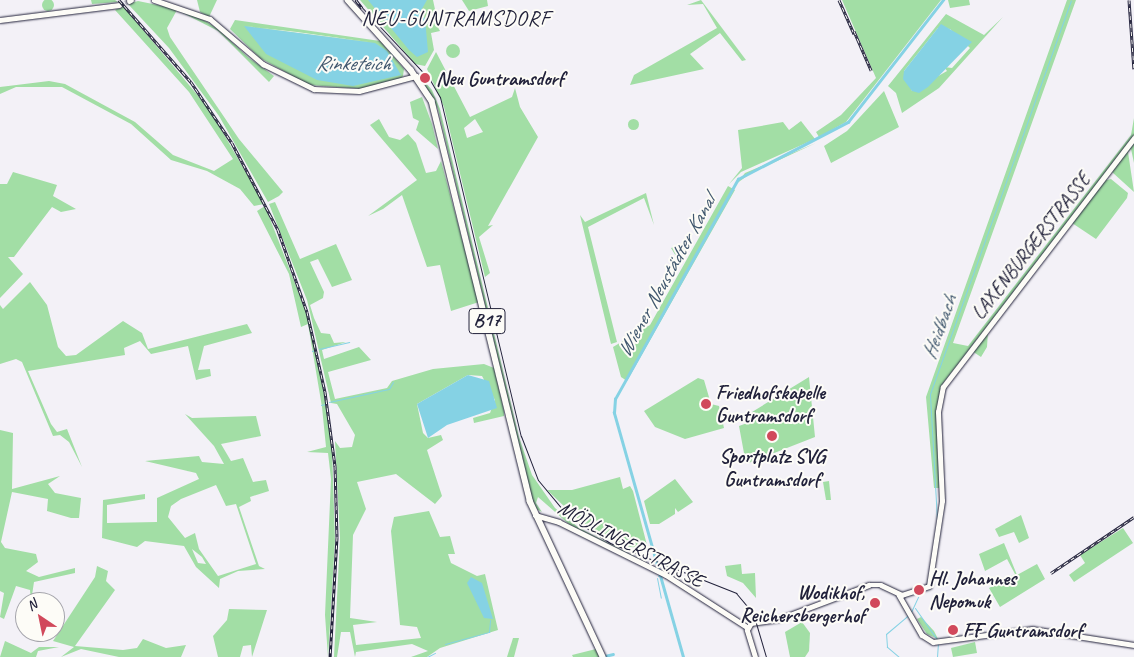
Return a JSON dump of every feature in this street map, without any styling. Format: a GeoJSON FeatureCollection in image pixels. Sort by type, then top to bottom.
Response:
{"type":"FeatureCollection","features":[{"type":"Feature","properties":{"kind":"main road","name":"B17"},"geometry":{"type":"LineString","coordinates":[[348,0],[416,76],[435,110],[535,515],[603,657]]}},
{"type":"Feature","properties":{"kind":"street"},"geometry":{"type":"LineString","coordinates":[[155,0],[210,20],[263,64],[314,89],[359,91],[416,76]]}},
{"type":"Feature","properties":{"kind":"street"},"geometry":{"type":"LineString","coordinates":[[0,20],[119,6]]}},
{"type":"Feature","properties":{"kind":"street","name":"LAXENBURGERSTRASSE"},"geometry":{"type":"LineString","coordinates":[[748,626],[779,619],[864,586],[887,587],[899,594],[905,595],[923,591],[934,575],[942,486],[938,412],[946,380],[1134,138]]}},
{"type":"Feature","properties":{"kind":"street","name":"MÖDLINGERSTRASSE"},"geometry":{"type":"LineString","coordinates":[[535,515],[559,522],[662,573],[736,621],[748,626]]}},
{"type":"Feature","properties":{"kind":"street"},"geometry":{"type":"LineString","coordinates":[[899,594],[922,635],[938,642],[1032,629],[1134,645]]}},
{"type":"Feature","properties":{"kind":"street"},"geometry":{"type":"LineString","coordinates":[[905,595],[905,605]]}},
{"type":"Feature","properties":{"kind":"street"},"geometry":{"type":"LineString","coordinates":[[748,626],[754,657]]}},
{"type":"Feature","properties":{"kind":"green space"},"geometry":{"type":"Polygon","coordinates":[[[48,-1],[54,5],[48,11],[42,5],[48,-1]]]}},
{"type":"Feature","properties":{"kind":"green space"},"geometry":{"type":"Polygon","coordinates":[[[91,0],[115,0],[118,2],[92,4],[91,0]]]}},
{"type":"Feature","properties":{"kind":"green space"},"geometry":{"type":"Polygon","coordinates":[[[197,0],[217,0],[209,17],[200,12],[197,0]]]}},
{"type":"Feature","properties":{"kind":"green space"},"geometry":{"type":"Polygon","coordinates":[[[360,0],[433,0],[436,14],[431,15],[440,31],[431,33],[434,50],[425,66],[415,64],[360,0]]]}},
{"type":"Feature","properties":{"kind":"green space"},"geometry":{"type":"Polygon","coordinates":[[[462,0],[487,0],[488,6],[469,11],[462,0]]]}},
{"type":"Feature","properties":{"kind":"green space"},"geometry":{"type":"Polygon","coordinates":[[[701,0],[746,60],[742,61],[720,33],[690,54],[704,69],[630,85],[634,75],[717,28],[703,4],[687,5],[701,0]]]}},
{"type":"Feature","properties":{"kind":"green space"},"geometry":{"type":"Polygon","coordinates":[[[842,0],[941,0],[846,122],[819,137],[816,132],[841,115],[876,78],[842,0]]]}},
{"type":"Feature","properties":{"kind":"green space"},"geometry":{"type":"Polygon","coordinates":[[[948,0],[969,0],[970,5],[950,8],[948,0]]]}},
{"type":"Feature","properties":{"kind":"green space"},"geometry":{"type":"Polygon","coordinates":[[[1067,0],[1076,0],[953,343],[968,346],[1131,135],[1134,118],[1134,136],[941,386],[937,412],[940,488],[934,488],[926,397],[1067,0]]]}},
{"type":"Feature","properties":{"kind":"green space"},"geometry":{"type":"Polygon","coordinates":[[[138,1],[182,10],[207,22],[219,30],[249,58],[274,76],[269,82],[218,31],[177,10],[167,28],[170,37],[239,139],[283,192],[279,196],[268,202],[219,116],[169,48],[128,4],[138,1]]]}},
{"type":"Feature","properties":{"kind":"green space"},"geometry":{"type":"Polygon","coordinates":[[[123,6],[210,110],[264,204],[254,206],[240,189],[207,171],[171,160],[131,124],[62,87],[16,87],[0,94],[0,87],[49,81],[65,84],[135,122],[173,155],[214,171],[233,159],[189,92],[115,10],[123,6]]]}},
{"type":"Feature","properties":{"kind":"green space"},"geometry":{"type":"Polygon","coordinates":[[[946,14],[984,35],[1003,17],[939,88],[902,113],[896,93],[888,86],[946,14]],[[938,28],[904,71],[912,91],[947,71],[944,67],[952,68],[970,48],[950,29],[938,28]]]}},
{"type":"Feature","properties":{"kind":"green space","name":"Rinketeich"},"geometry":{"type":"Polygon","coordinates":[[[235,20],[380,41],[404,69],[403,76],[399,81],[364,89],[309,85],[260,58],[230,29],[235,20]],[[244,26],[375,43],[297,32],[244,26]]]}},
{"type":"Feature","properties":{"kind":"green space"},"geometry":{"type":"Polygon","coordinates":[[[450,44],[456,44],[460,51],[456,58],[450,58],[446,54],[446,48],[450,44]]]}},
{"type":"Feature","properties":{"kind":"green space"},"geometry":{"type":"Polygon","coordinates":[[[436,52],[470,117],[512,97],[515,88],[520,107],[538,137],[488,226],[493,225],[479,237],[490,273],[485,277],[444,107],[427,69],[436,52]],[[475,119],[464,128],[467,138],[483,132],[475,119]]]}},
{"type":"Feature","properties":{"kind":"green space"},"geometry":{"type":"Polygon","coordinates":[[[419,75],[432,90],[440,109],[519,437],[532,475],[555,508],[579,528],[657,568],[570,525],[538,497],[536,503],[542,512],[534,508],[438,109],[419,75]]]}},
{"type":"Feature","properties":{"kind":"green space"},"geometry":{"type":"Polygon","coordinates":[[[884,91],[899,127],[831,163],[824,146],[847,131],[884,91]]]}},
{"type":"Feature","properties":{"kind":"green space"},"geometry":{"type":"Polygon","coordinates":[[[422,97],[432,124],[438,149],[416,130],[419,121],[413,118],[410,102],[422,97]]]}},
{"type":"Feature","properties":{"kind":"green space"},"geometry":{"type":"Polygon","coordinates":[[[633,118],[639,124],[633,130],[627,124],[633,118]]]}},
{"type":"Feature","properties":{"kind":"green space"},"geometry":{"type":"Polygon","coordinates":[[[379,119],[389,137],[400,140],[408,134],[416,143],[426,173],[436,171],[441,161],[479,302],[451,311],[440,265],[427,267],[402,195],[383,209],[368,216],[417,180],[370,125],[379,119]]]}},
{"type":"Feature","properties":{"kind":"green space"},"geometry":{"type":"Polygon","coordinates":[[[801,121],[815,139],[741,172],[729,184],[742,168],[738,130],[783,122],[789,130],[801,121]]]}},
{"type":"Feature","properties":{"kind":"green space"},"geometry":{"type":"Polygon","coordinates":[[[1134,141],[1134,163],[1131,149],[1128,152],[1134,192],[1112,172],[1134,141]]]}},
{"type":"Feature","properties":{"kind":"green space"},"geometry":{"type":"Polygon","coordinates":[[[816,143],[751,173],[736,184],[745,173],[816,143]]]}},
{"type":"Feature","properties":{"kind":"green space"},"geometry":{"type":"Polygon","coordinates":[[[13,172],[57,185],[53,196],[76,209],[61,212],[52,207],[14,257],[8,257],[23,274],[0,298],[0,184],[7,184],[13,172]]]}},
{"type":"Feature","properties":{"kind":"green space"},"geometry":{"type":"Polygon","coordinates":[[[1111,179],[1128,193],[1127,198],[1096,239],[1072,223],[988,332],[987,347],[981,357],[972,351],[1102,181],[1111,179]]]}},
{"type":"Feature","properties":{"kind":"green space"},"geometry":{"type":"Polygon","coordinates":[[[728,186],[735,190],[627,381],[621,377],[613,347],[650,325],[728,186]]]}},
{"type":"Feature","properties":{"kind":"green space"},"geometry":{"type":"Polygon","coordinates":[[[646,193],[654,225],[644,198],[588,227],[617,342],[611,344],[580,215],[585,222],[646,193]]]}},
{"type":"Feature","properties":{"kind":"green space"},"geometry":{"type":"Polygon","coordinates":[[[275,202],[300,259],[336,244],[352,280],[332,287],[318,259],[310,262],[324,292],[323,298],[310,305],[314,318],[321,333],[330,334],[334,343],[346,342],[322,350],[324,359],[359,347],[371,360],[328,372],[335,399],[387,388],[392,381],[433,369],[484,364],[494,368],[504,411],[504,416],[474,423],[473,418],[490,413],[495,400],[482,376],[468,375],[417,404],[423,433],[428,438],[441,435],[443,440],[427,450],[442,496],[435,504],[396,474],[357,482],[366,509],[353,535],[350,618],[377,622],[353,625],[356,645],[421,638],[417,627],[400,625],[391,531],[394,517],[429,511],[440,537],[450,536],[455,554],[448,554],[451,563],[477,576],[485,574],[498,630],[440,648],[427,657],[411,657],[428,651],[412,644],[356,652],[355,657],[350,632],[341,632],[337,657],[334,657],[340,538],[335,441],[340,448],[352,447],[355,435],[337,404],[331,403],[307,300],[269,204],[275,202]]]}},
{"type":"Feature","properties":{"kind":"green space"},"geometry":{"type":"Polygon","coordinates":[[[265,206],[305,309],[311,330],[324,393],[332,448],[335,540],[328,657],[325,615],[331,479],[328,453],[307,452],[326,447],[322,407],[308,324],[301,327],[289,274],[257,211],[265,206]]]}},
{"type":"Feature","properties":{"kind":"green space"},"geometry":{"type":"Polygon","coordinates":[[[690,242],[679,261],[671,248],[690,242]]]}},
{"type":"Feature","properties":{"kind":"green space"},"geometry":{"type":"Polygon","coordinates":[[[30,282],[47,305],[58,347],[66,356],[76,355],[123,321],[142,333],[148,349],[247,324],[252,333],[204,346],[198,370],[210,369],[211,376],[196,380],[188,346],[151,354],[140,341],[124,348],[125,355],[28,371],[51,424],[57,432],[67,429],[82,467],[69,442],[60,435],[53,436],[22,362],[16,359],[0,364],[0,305],[3,309],[30,282]]]}},
{"type":"Feature","properties":{"kind":"green space"},"geometry":{"type":"Polygon","coordinates":[[[809,377],[815,437],[746,464],[739,426],[755,420],[752,412],[809,377]]]}},
{"type":"Feature","properties":{"kind":"green space"},"geometry":{"type":"Polygon","coordinates":[[[698,378],[704,380],[711,404],[719,406],[724,428],[685,439],[655,427],[644,411],[698,378]]]}},
{"type":"Feature","properties":{"kind":"green space"},"geometry":{"type":"Polygon","coordinates":[[[185,414],[192,418],[256,416],[261,436],[221,444],[231,461],[243,458],[253,482],[266,480],[269,491],[250,497],[251,501],[239,507],[259,566],[265,569],[238,571],[220,579],[219,588],[196,567],[184,546],[145,541],[137,547],[102,538],[103,500],[145,494],[145,499],[107,505],[107,523],[157,522],[157,498],[199,479],[196,473],[145,461],[199,456],[202,462],[224,464],[214,446],[185,414]],[[216,485],[181,499],[171,506],[168,517],[185,538],[195,533],[199,549],[218,576],[256,564],[236,504],[226,506],[216,485]],[[192,549],[198,563],[206,564],[202,557],[192,549]]]}},
{"type":"Feature","properties":{"kind":"green space"},"geometry":{"type":"Polygon","coordinates":[[[0,430],[13,433],[12,489],[60,476],[48,484],[55,493],[81,498],[79,518],[71,518],[47,511],[48,499],[12,492],[1,542],[5,548],[36,554],[38,562],[26,571],[39,577],[75,568],[75,573],[34,582],[32,592],[16,586],[4,619],[0,617],[4,593],[0,591],[0,430]]]}},
{"type":"Feature","properties":{"kind":"green space"},"geometry":{"type":"Polygon","coordinates":[[[620,477],[623,489],[630,486],[633,491],[648,549],[624,546],[585,526],[547,490],[572,490],[620,477]]]}},
{"type":"Feature","properties":{"kind":"green space"},"geometry":{"type":"Polygon","coordinates":[[[675,479],[693,502],[678,512],[675,508],[675,514],[659,524],[650,524],[644,501],[675,479]]]}},
{"type":"Feature","properties":{"kind":"green space"},"geometry":{"type":"Polygon","coordinates":[[[829,481],[831,500],[826,500],[823,482],[829,481]]]}},
{"type":"Feature","properties":{"kind":"green space"},"geometry":{"type":"Polygon","coordinates":[[[1021,515],[1029,538],[1019,543],[1014,532],[999,537],[995,529],[1021,515]]]}},
{"type":"Feature","properties":{"kind":"green space"},"geometry":{"type":"Polygon","coordinates":[[[1123,528],[1133,543],[1074,582],[1069,575],[1085,563],[1080,555],[1123,528]]]}},
{"type":"Feature","properties":{"kind":"green space"},"geometry":{"type":"Polygon","coordinates":[[[1004,543],[1017,575],[1037,564],[1045,579],[1000,607],[989,588],[1015,574],[1007,559],[985,571],[979,554],[1004,543]]]}},
{"type":"Feature","properties":{"kind":"green space"},"geometry":{"type":"Polygon","coordinates":[[[741,564],[742,574],[755,573],[756,598],[743,583],[727,576],[725,566],[741,564]]]}},
{"type":"Feature","properties":{"kind":"green space"},"geometry":{"type":"Polygon","coordinates":[[[97,566],[108,571],[106,581],[115,590],[75,646],[123,650],[137,648],[143,639],[166,648],[186,645],[181,657],[119,657],[81,649],[61,657],[74,647],[56,642],[65,642],[65,623],[95,577],[97,566]]]}},
{"type":"Feature","properties":{"kind":"green space"},"geometry":{"type":"Polygon","coordinates":[[[229,609],[267,610],[252,657],[251,645],[243,646],[240,657],[218,657],[213,636],[227,620],[229,609]]]}},
{"type":"Feature","properties":{"kind":"green space"},"geometry":{"type":"Polygon","coordinates":[[[921,617],[934,631],[938,639],[927,634],[917,619],[921,617]]]}},
{"type":"Feature","properties":{"kind":"green space"},"geometry":{"type":"Polygon","coordinates":[[[802,622],[810,633],[809,651],[805,657],[790,657],[785,632],[802,622]]]}},
{"type":"Feature","properties":{"kind":"green space"},"geometry":{"type":"Polygon","coordinates":[[[513,638],[519,638],[514,657],[507,657],[513,638]]]}},
{"type":"Feature","properties":{"kind":"green space"},"geometry":{"type":"Polygon","coordinates":[[[5,641],[31,653],[39,647],[59,647],[38,651],[36,657],[0,657],[5,641]]]}},
{"type":"Feature","properties":{"kind":"green space"},"geometry":{"type":"Polygon","coordinates":[[[975,642],[977,653],[953,657],[951,648],[975,642]]]}},
{"type":"Feature","properties":{"kind":"green space"},"geometry":{"type":"Polygon","coordinates":[[[596,649],[599,657],[573,657],[572,655],[596,649]]]}},
{"type":"Feature","properties":{"kind":"water"},"geometry":{"type":"Polygon","coordinates":[[[368,0],[427,0],[419,14],[425,18],[428,52],[417,57],[409,50],[368,0]]]}},
{"type":"Feature","properties":{"kind":"water"},"geometry":{"type":"Polygon","coordinates":[[[941,24],[972,42],[928,87],[919,93],[912,91],[903,79],[904,71],[941,24]]]}},
{"type":"Feature","properties":{"kind":"water","name":"Rinketeich"},"geometry":{"type":"Polygon","coordinates":[[[244,26],[375,43],[387,51],[401,75],[353,86],[317,80],[266,54],[244,26]]]}},
{"type":"Feature","properties":{"kind":"water"},"geometry":{"type":"Polygon","coordinates":[[[468,375],[489,381],[497,408],[447,425],[428,438],[417,404],[468,375]]]}},
{"type":"Feature","properties":{"kind":"water"},"geometry":{"type":"Polygon","coordinates":[[[471,577],[482,583],[493,619],[484,618],[467,583],[471,577]]]}},
{"type":"Feature","properties":{"kind":"waterway","name":"Wiener Neustädter Kanal"},"geometry":{"type":"LineString","coordinates":[[683,657],[614,413],[615,399],[738,179],[848,122],[943,0]]}},
{"type":"Feature","properties":{"kind":"waterway","name":"Heidbach"},"geometry":{"type":"LineString","coordinates":[[937,520],[930,394],[1071,0]]}},
{"type":"Feature","properties":{"kind":"waterway"},"geometry":{"type":"LineString","coordinates":[[319,349],[349,342]]}},
{"type":"Feature","properties":{"kind":"waterway"},"geometry":{"type":"LineString","coordinates":[[329,402],[389,389],[393,382]]}},
{"type":"Feature","properties":{"kind":"waterway"},"geometry":{"type":"LineString","coordinates":[[321,405],[325,404]]}},
{"type":"Feature","properties":{"kind":"waterway"},"geometry":{"type":"LineString","coordinates":[[657,578],[661,598]]}},
{"type":"Feature","properties":{"kind":"waterway","name":"Heidbach"},"geometry":{"type":"LineString","coordinates":[[911,612],[921,591]]}},
{"type":"Feature","properties":{"kind":"waterway"},"geometry":{"type":"LineString","coordinates":[[915,608],[937,639]]}},
{"type":"Feature","properties":{"kind":"waterway","name":"Heidbach"},"geometry":{"type":"LineString","coordinates":[[899,657],[887,647],[886,634],[909,615]]}},
{"type":"Feature","properties":{"kind":"waterway"},"geometry":{"type":"LineString","coordinates":[[445,644],[489,632],[490,620]]}},
{"type":"Feature","properties":{"kind":"waterway"},"geometry":{"type":"LineString","coordinates":[[937,657],[938,643]]}},
{"type":"Feature","properties":{"kind":"waterway"},"geometry":{"type":"LineString","coordinates":[[427,657],[435,653]]}},
{"type":"Feature","properties":{"kind":"waterway"},"geometry":{"type":"LineString","coordinates":[[605,656],[613,654]]}},
{"type":"Feature","properties":{"kind":"tunnel"},"geometry":{"type":"LineString","coordinates":[[119,5],[129,1]]}},
{"type":"Feature","properties":{"kind":"tram line"},"geometry":{"type":"LineString","coordinates":[[355,0],[430,80],[440,97],[521,436],[538,480],[568,516],[610,543],[736,593],[753,613],[766,657]]}},
{"type":"Feature","properties":{"kind":"railway"},"geometry":{"type":"LineString","coordinates":[[119,0],[191,82],[232,143],[278,230],[307,312],[325,392],[335,466],[337,537],[330,657]]}},
{"type":"Feature","properties":{"kind":"railway"},"geometry":{"type":"LineString","coordinates":[[356,0],[362,8]]}},
{"type":"Feature","properties":{"kind":"railway"},"geometry":{"type":"LineString","coordinates":[[839,0],[854,34]]}},
{"type":"Feature","properties":{"kind":"railway"},"geometry":{"type":"LineString","coordinates":[[1129,0],[1134,69]]}},
{"type":"Feature","properties":{"kind":"railway"},"geometry":{"type":"LineString","coordinates":[[854,31],[871,70]]}},
{"type":"Feature","properties":{"kind":"railway"},"geometry":{"type":"LineString","coordinates":[[1051,573],[1134,517]]}},
{"type":"Feature","properties":{"kind":"place","name":"Neu Guntramsdorf"},"geometry":{"type":"Point","coordinates":[425,78]}},
{"type":"Feature","properties":{"kind":"place","name":"Friedhofskapelle Guntramsdorf"},"geometry":{"type":"Point","coordinates":[706,404]}},
{"type":"Feature","properties":{"kind":"place","name":"Sportplatz SVG Guntramsdorf"},"geometry":{"type":"Point","coordinates":[772,436]}},
{"type":"Feature","properties":{"kind":"place","name":"Hl. Johannes Nepomuk"},"geometry":{"type":"Point","coordinates":[919,590]}},
{"type":"Feature","properties":{"kind":"place","name":"Wodikhof, Reichersbergerhof"},"geometry":{"type":"Point","coordinates":[875,603]}},
{"type":"Feature","properties":{"kind":"place","name":"FF Guntramsdorf"},"geometry":{"type":"Point","coordinates":[953,630]}},
{"type":"Feature","properties":{"kind":"district","name":"NEU-GUNTRAMSDORF"},"geometry":{"type":"Point","coordinates":[456,18]}}]}
